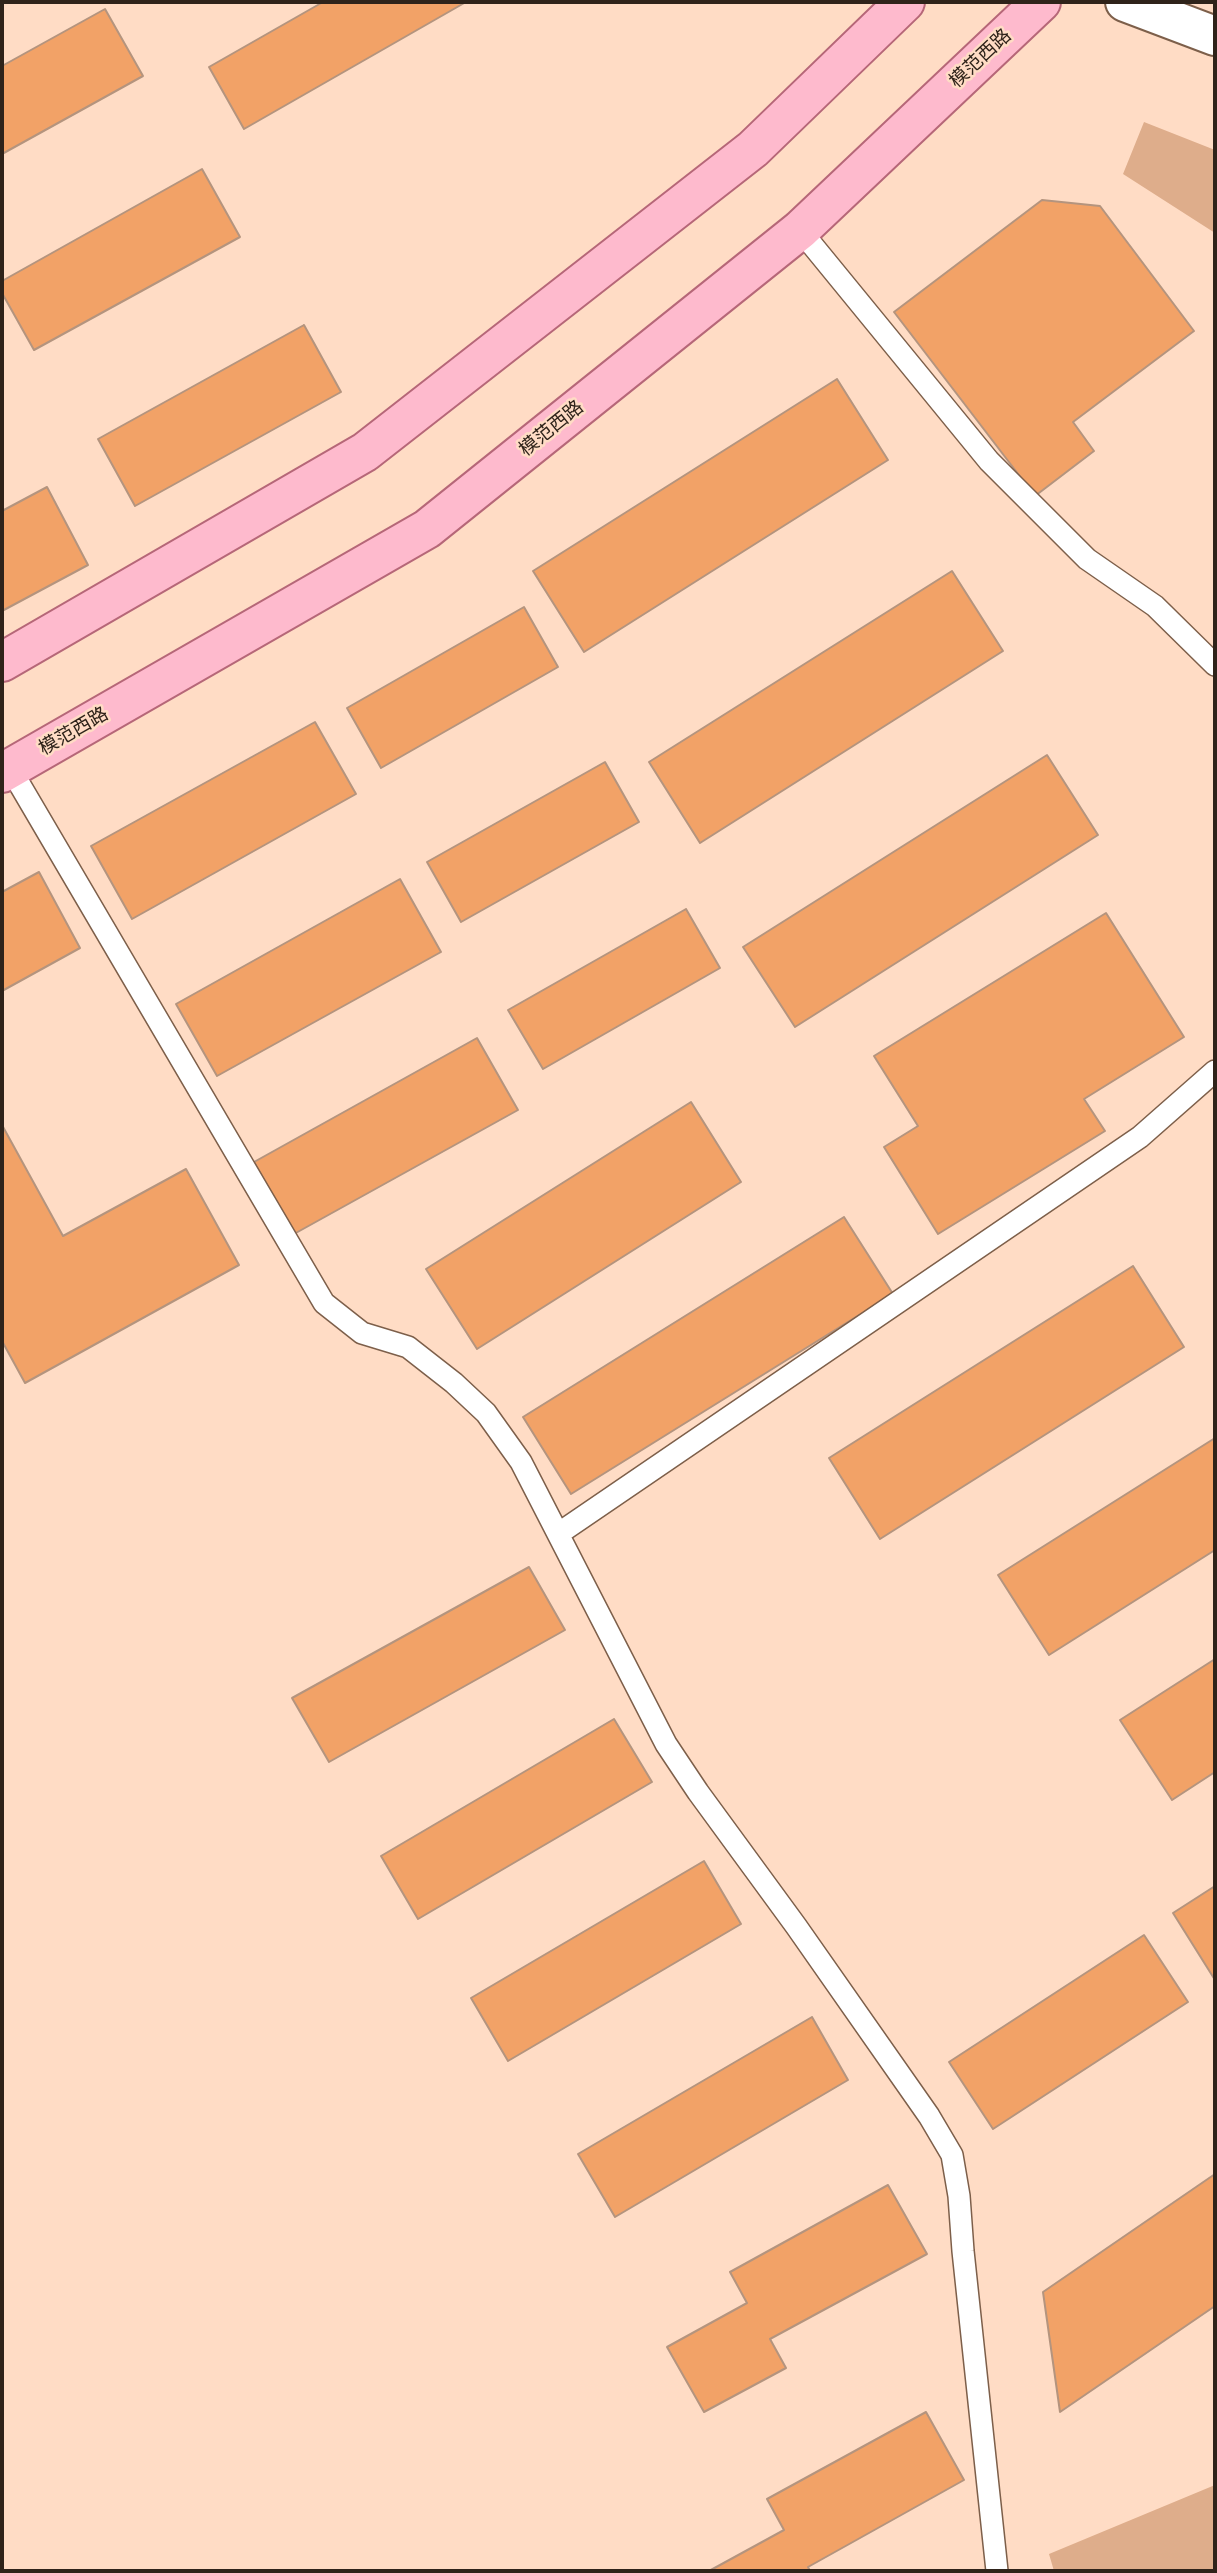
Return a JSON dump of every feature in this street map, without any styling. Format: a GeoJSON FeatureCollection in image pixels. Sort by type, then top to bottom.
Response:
{"type":"FeatureCollection","features":[{"type":"Feature","properties":{"kind":"main road"},"geometry":{"type":"LineString","coordinates":[[2,662],[365,452],[753,149],[905,2]]}},
{"type":"Feature","properties":{"kind":"main road","name":"模范西路"},"geometry":{"type":"LineString","coordinates":[[6,771],[427,530],[800,230],[1041,2]]}},
{"type":"Feature","properties":{"kind":"street"},"geometry":{"type":"LineString","coordinates":[[1125,2],[1215,36]]}},
{"type":"Feature","properties":{"kind":"lane"},"geometry":{"type":"LineString","coordinates":[[800,230],[989,461],[1087,559],[1155,606],[1215,665]]}},
{"type":"Feature","properties":{"kind":"lane"},"geometry":{"type":"LineString","coordinates":[[6,771],[324,1303],[362,1333],[408,1347],[454,1383],[486,1413],[522,1462],[666,1744],[929,2116],[953,2155],[997,2571]]}},
{"type":"Feature","properties":{"kind":"lane"},"geometry":{"type":"LineString","coordinates":[[558,1534],[1140,1137],[1215,1071]]}},
{"type":"Feature","properties":{"kind":"shaded area"},"geometry":{"type":"Polygon","coordinates":[[[1144,122],[1215,150],[1215,233],[1123,174],[1144,122]]]}},
{"type":"Feature","properties":{"kind":"shaded area"},"geometry":{"type":"Polygon","coordinates":[[[1215,2485],[1215,2571],[1054,2571],[1049,2554],[1215,2485]]]}},
{"type":"Feature","properties":{"kind":"building"},"geometry":{"type":"Polygon","coordinates":[[[323,2],[466,2],[244,129],[209,67],[323,2]]]}},
{"type":"Feature","properties":{"kind":"building"},"geometry":{"type":"Polygon","coordinates":[[[105,9],[143,76],[2,154],[2,66],[105,9]]]}},
{"type":"Feature","properties":{"kind":"building"},"geometry":{"type":"Polygon","coordinates":[[[202,169],[240,237],[34,350],[2,293],[2,281],[202,169]]]}},
{"type":"Feature","properties":{"kind":"building"},"geometry":{"type":"Polygon","coordinates":[[[1042,200],[1100,206],[1194,331],[1073,422],[1094,451],[1035,496],[894,312],[1042,200]]]}},
{"type":"Feature","properties":{"kind":"building"},"geometry":{"type":"Polygon","coordinates":[[[304,325],[341,392],[135,506],[98,439],[304,325]]]}},
{"type":"Feature","properties":{"kind":"building"},"geometry":{"type":"Polygon","coordinates":[[[837,379],[888,460],[584,652],[533,571],[837,379]]]}},
{"type":"Feature","properties":{"kind":"building"},"geometry":{"type":"Polygon","coordinates":[[[47,487],[88,565],[2,611],[2,511],[47,487]]]}},
{"type":"Feature","properties":{"kind":"building"},"geometry":{"type":"Polygon","coordinates":[[[952,571],[1003,651],[700,843],[649,762],[952,571]]]}},
{"type":"Feature","properties":{"kind":"building"},"geometry":{"type":"Polygon","coordinates":[[[524,607],[558,667],[381,768],[347,708],[524,607]]]}},
{"type":"Feature","properties":{"kind":"building"},"geometry":{"type":"Polygon","coordinates":[[[315,722],[356,794],[132,919],[91,846],[315,722]]]}},
{"type":"Feature","properties":{"kind":"building"},"geometry":{"type":"Polygon","coordinates":[[[1047,755],[1098,835],[795,1027],[743,947],[1047,755]]]}},
{"type":"Feature","properties":{"kind":"building"},"geometry":{"type":"Polygon","coordinates":[[[605,762],[639,822],[461,922],[427,862],[605,762]]]}},
{"type":"Feature","properties":{"kind":"building"},"geometry":{"type":"Polygon","coordinates":[[[39,872],[80,948],[2,991],[2,892],[39,872]]]}},
{"type":"Feature","properties":{"kind":"building"},"geometry":{"type":"Polygon","coordinates":[[[400,879],[441,952],[217,1076],[176,1004],[400,879]]]}},
{"type":"Feature","properties":{"kind":"building"},"geometry":{"type":"Polygon","coordinates":[[[686,909],[720,968],[543,1069],[508,1010],[686,909]]]}},
{"type":"Feature","properties":{"kind":"building"},"geometry":{"type":"Polygon","coordinates":[[[1106,913],[1184,1037],[1084,1099],[1105,1131],[938,1234],[884,1147],[918,1126],[874,1056],[1106,913]]]}},
{"type":"Feature","properties":{"kind":"building"},"geometry":{"type":"Polygon","coordinates":[[[477,1038],[518,1110],[294,1234],[254,1162],[477,1038]]]}},
{"type":"Feature","properties":{"kind":"building"},"geometry":{"type":"Polygon","coordinates":[[[691,1102],[741,1182],[477,1349],[426,1269],[691,1102]]]}},
{"type":"Feature","properties":{"kind":"building"},"geometry":{"type":"Polygon","coordinates":[[[2,1125],[63,1236],[186,1169],[239,1265],[25,1383],[2,1341],[2,1125]]]}},
{"type":"Feature","properties":{"kind":"building"},"geometry":{"type":"Polygon","coordinates":[[[844,1217],[893,1294],[571,1494],[523,1417],[844,1217]]]}},
{"type":"Feature","properties":{"kind":"building"},"geometry":{"type":"Polygon","coordinates":[[[1133,1266],[1184,1347],[880,1539],[829,1458],[1133,1266]]]}},
{"type":"Feature","properties":{"kind":"building"},"geometry":{"type":"Polygon","coordinates":[[[1215,1438],[1215,1550],[1049,1655],[998,1575],[1215,1438]]]}},
{"type":"Feature","properties":{"kind":"building"},"geometry":{"type":"Polygon","coordinates":[[[529,1567],[565,1630],[329,1762],[292,1698],[529,1567]]]}},
{"type":"Feature","properties":{"kind":"building"},"geometry":{"type":"Polygon","coordinates":[[[1215,1659],[1215,1772],[1172,1800],[1120,1720],[1215,1659]]]}},
{"type":"Feature","properties":{"kind":"building"},"geometry":{"type":"Polygon","coordinates":[[[614,1719],[652,1782],[418,1919],[381,1856],[614,1719]]]}},
{"type":"Feature","properties":{"kind":"building"},"geometry":{"type":"Polygon","coordinates":[[[704,1861],[741,1924],[508,2061],[471,1998],[704,1861]]]}},
{"type":"Feature","properties":{"kind":"building"},"geometry":{"type":"Polygon","coordinates":[[[1215,1886],[1215,1980],[1173,1913],[1215,1886]]]}},
{"type":"Feature","properties":{"kind":"building"},"geometry":{"type":"Polygon","coordinates":[[[1144,1935],[1188,2002],[993,2129],[949,2062],[1144,1935]]]}},
{"type":"Feature","properties":{"kind":"building"},"geometry":{"type":"Polygon","coordinates":[[[812,2017],[848,2080],[615,2217],[578,2154],[812,2017]]]}},
{"type":"Feature","properties":{"kind":"building"},"geometry":{"type":"Polygon","coordinates":[[[1215,2174],[1215,2306],[1060,2412],[1043,2292],[1215,2174]]]}},
{"type":"Feature","properties":{"kind":"building"},"geometry":{"type":"Polygon","coordinates":[[[888,2185],[927,2254],[770,2339],[786,2368],[704,2412],[667,2347],[747,2303],[730,2272],[888,2185]]]}},
{"type":"Feature","properties":{"kind":"building"},"geometry":{"type":"Polygon","coordinates":[[[926,2412],[964,2480],[808,2567],[810,2571],[709,2571],[784,2530],[767,2499],[926,2412]]]}}]}
